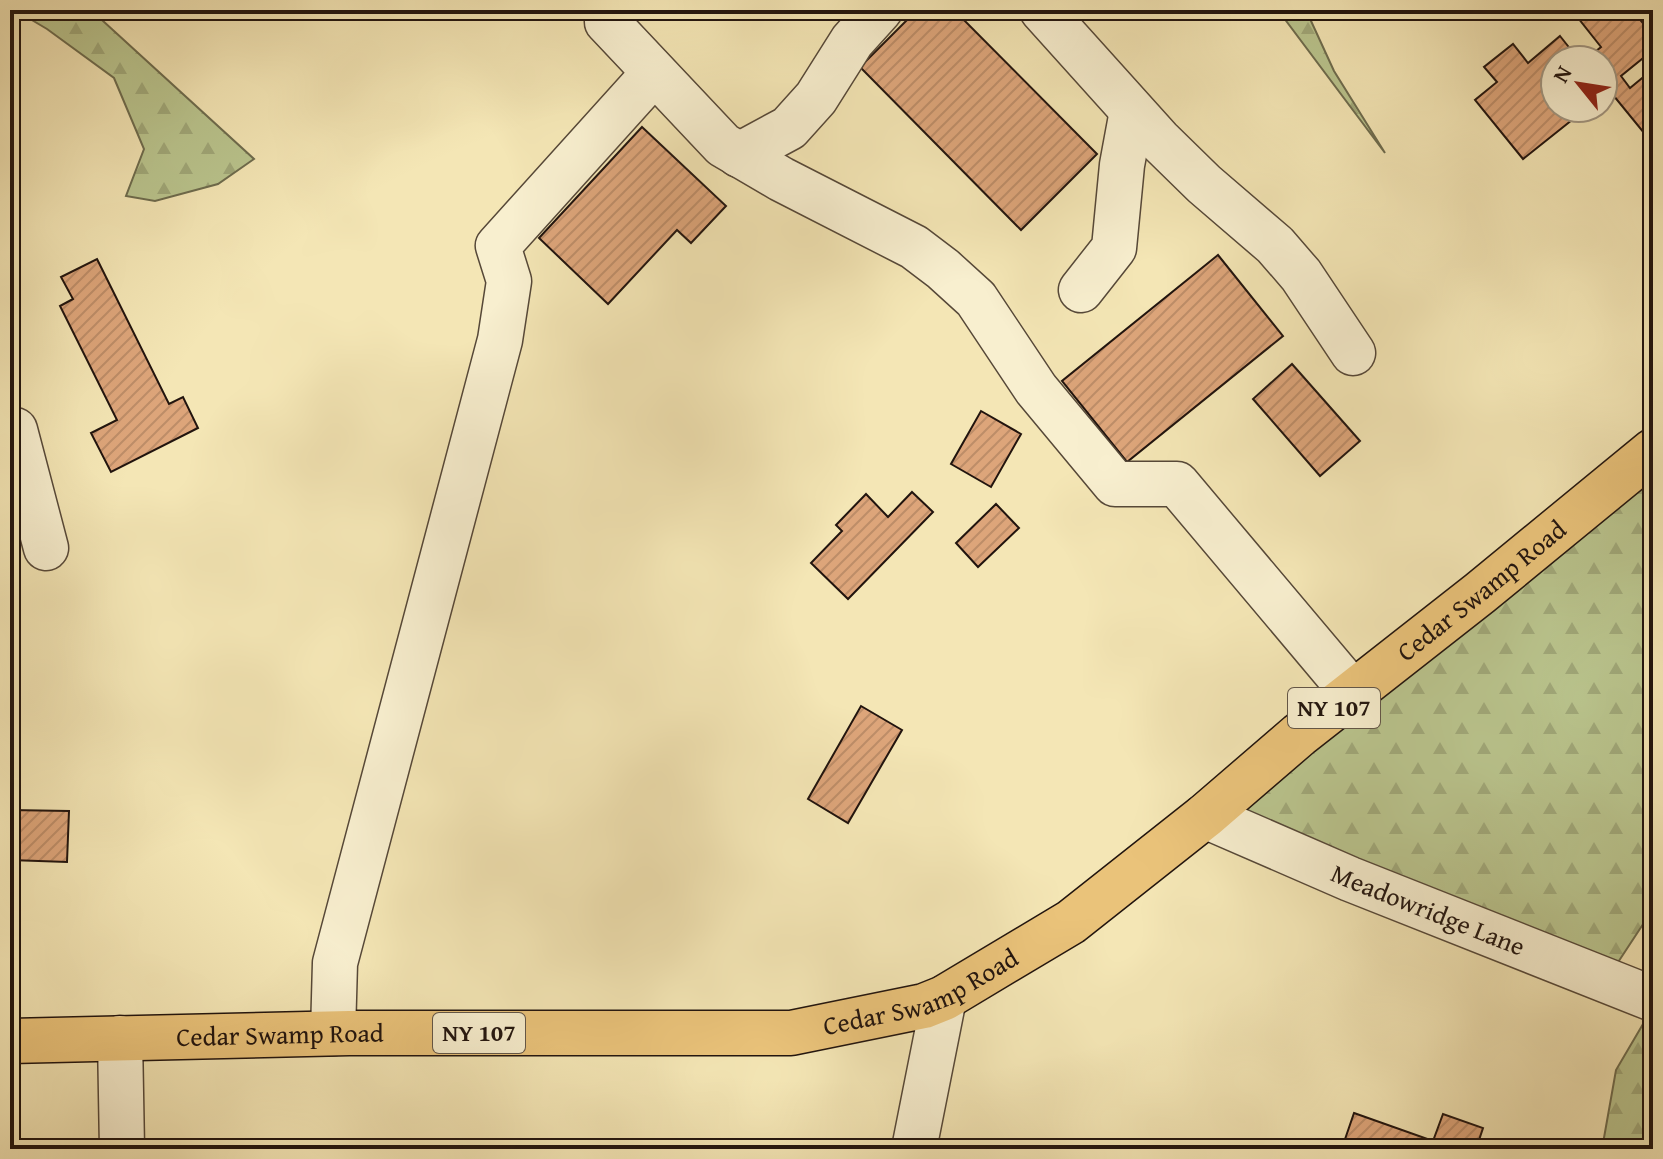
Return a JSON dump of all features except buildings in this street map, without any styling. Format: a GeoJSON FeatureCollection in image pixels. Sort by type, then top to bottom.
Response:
{"type":"FeatureCollection","features":[{"type":"Feature","properties":{"kind":"main road","name":"Cedar Swamp Road"},"geometry":{"type":"LineString","coordinates":[[10,1041],[333,1033],[791,1033],[924,1006],[944,998],[1071,922],[1653,451]]}},
{"type":"Feature","properties":{"kind":"street"},"geometry":{"type":"LineString","coordinates":[[607,10],[607,22],[723,145],[781,179],[914,247],[976,299],[1036,389],[1115,484],[1177,484],[1353,693]]}},
{"type":"Feature","properties":{"kind":"street"},"geometry":{"type":"LineString","coordinates":[[739,155],[789,128],[816,98],[852,41],[880,10]]}},
{"type":"Feature","properties":{"kind":"street"},"geometry":{"type":"LineString","coordinates":[[1042,10],[1132,111],[1204,184],[1275,245],[1301,275],[1353,353]]}},
{"type":"Feature","properties":{"kind":"street"},"geometry":{"type":"LineString","coordinates":[[333,1033],[335,963],[500,340],[509,281],[498,246],[654,73]]}},
{"type":"Feature","properties":{"kind":"street"},"geometry":{"type":"LineString","coordinates":[[1081,290],[1114,248],[1122,165],[1132,111]]}},
{"type":"Feature","properties":{"kind":"street"},"geometry":{"type":"LineString","coordinates":[[15,430],[46,548]]}},
{"type":"Feature","properties":{"kind":"street","name":"Meadowridge Lane"},"geometry":{"type":"LineString","coordinates":[[1205,816],[1350,879],[1653,999]]}},
{"type":"Feature","properties":{"kind":"street"},"geometry":{"type":"LineString","coordinates":[[914,1149],[944,998]]}},
{"type":"Feature","properties":{"kind":"street"},"geometry":{"type":"LineString","coordinates":[[120,1038],[122,1149]]}},
{"type":"Feature","properties":{"kind":"green space"},"geometry":{"type":"Polygon","coordinates":[[[15,10],[91,10],[254,159],[218,184],[155,201],[126,196],[144,149],[114,78],[47,29],[15,10]]]}},
{"type":"Feature","properties":{"kind":"green space"},"geometry":{"type":"Polygon","coordinates":[[[1278,10],[1306,10],[1334,71],[1385,153],[1278,10]]]}},
{"type":"Feature","properties":{"kind":"green space"},"geometry":{"type":"Polygon","coordinates":[[[1653,451],[1653,909],[1607,979],[1205,816],[1653,451]]]}},
{"type":"Feature","properties":{"kind":"green space"},"geometry":{"type":"Polygon","coordinates":[[[1653,1007],[1653,1149],[1602,1149],[1616,1070],[1653,1007]]]}}]}
